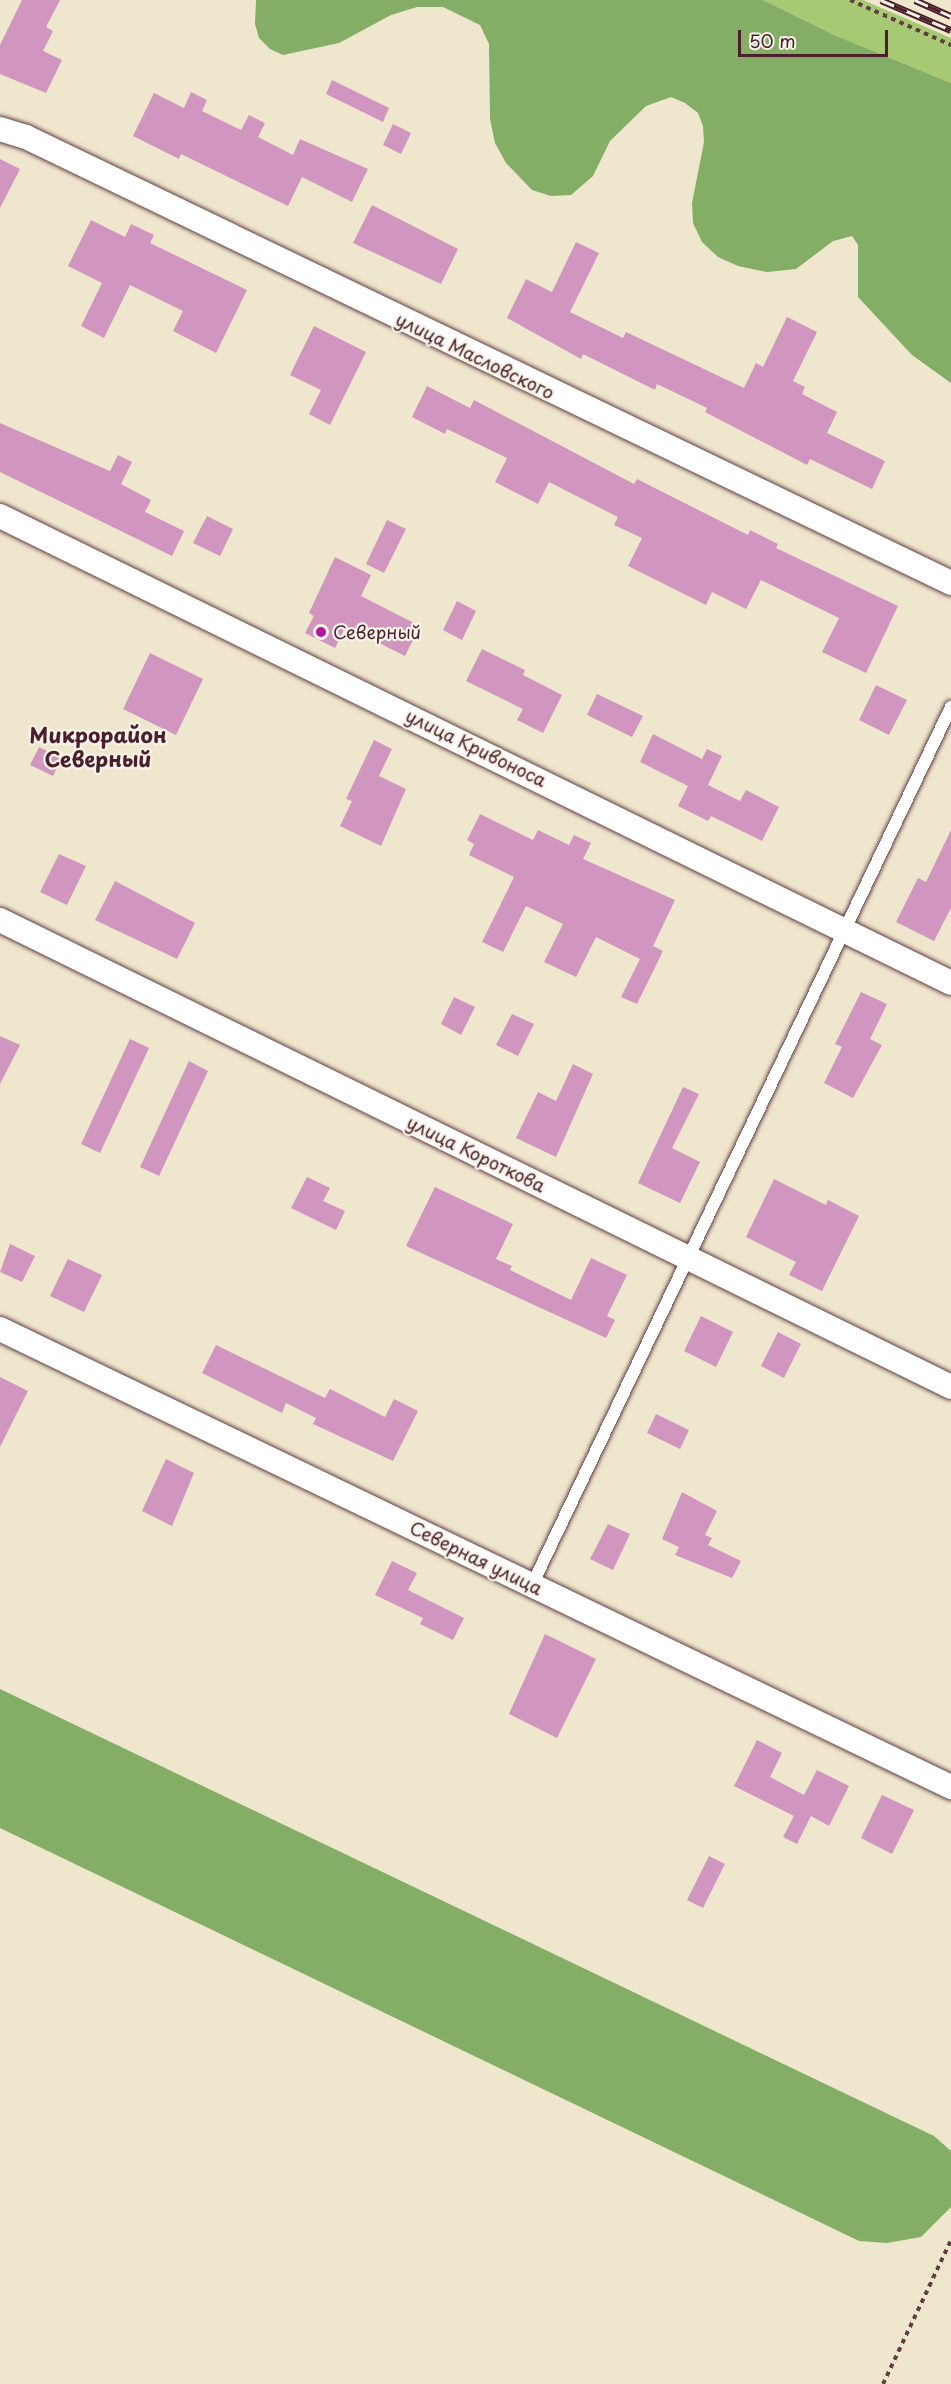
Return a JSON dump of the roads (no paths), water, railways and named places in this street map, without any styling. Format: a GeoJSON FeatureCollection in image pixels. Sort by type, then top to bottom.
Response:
{"type":"FeatureCollection","features":[{"type":"Feature","properties":{"kind":"street","name":"улица Масловского"},"geometry":{"type":"LineString","coordinates":[[0,129],[26,136],[951,583]]}},
{"type":"Feature","properties":{"kind":"street","name":"улица Кривоноса"},"geometry":{"type":"LineString","coordinates":[[0,516],[951,983]]}},
{"type":"Feature","properties":{"kind":"street","name":"улица Короткова"},"geometry":{"type":"LineString","coordinates":[[0,920],[951,1387]]}},
{"type":"Feature","properties":{"kind":"street","name":"Северная улица"},"geometry":{"type":"LineString","coordinates":[[0,1329],[951,1788]]}},
{"type":"Feature","properties":{"kind":"lane"},"geometry":{"type":"LineString","coordinates":[[532,1585],[951,707]]}},
{"type":"Feature","properties":{"kind":"railway"},"geometry":{"type":"LineString","coordinates":[[881,0],[951,30]]}},
{"type":"Feature","properties":{"kind":"railway"},"geometry":{"type":"LineString","coordinates":[[915,0],[951,16]]}},
{"type":"Feature","properties":{"kind":"place","name":"Северный"},"geometry":{"type":"Point","coordinates":[321,632]}},
{"type":"Feature","properties":{"kind":"district","name":"Микрорайон Северный"},"geometry":{"type":"Point","coordinates":[98,746]}}]}
